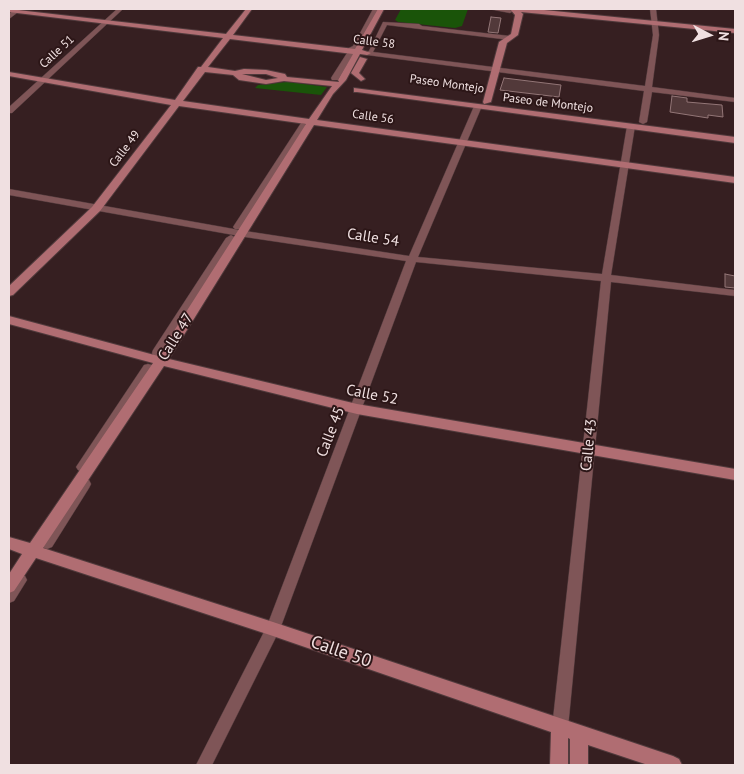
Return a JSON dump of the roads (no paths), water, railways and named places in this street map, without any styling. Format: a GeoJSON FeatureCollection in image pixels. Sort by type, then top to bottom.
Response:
{"type":"FeatureCollection","features":[{"type":"Feature","properties":{"kind":"main road","name":"Calle 49"},"geometry":{"type":"LineString","coordinates":[[9,292],[96,209],[201,69],[249,9]]}},
{"type":"Feature","properties":{"kind":"main road","name":"Calle 47"},"geometry":{"type":"LineString","coordinates":[[363,81],[355,73],[363,41],[382,9]]}},
{"type":"Feature","properties":{"kind":"main road","name":"Calle 47"},"geometry":{"type":"LineString","coordinates":[[162,360],[309,125],[390,9]]}},
{"type":"Feature","properties":{"kind":"main road"},"geometry":{"type":"LineString","coordinates":[[513,9],[735,31]]}},
{"type":"Feature","properties":{"kind":"main road","name":"Calle 45"},"geometry":{"type":"LineString","coordinates":[[483,104],[497,70],[503,42],[514,35],[518,14],[513,9]]}},
{"type":"Feature","properties":{"kind":"main road","name":"Calle 58"},"geometry":{"type":"LineString","coordinates":[[15,10],[228,36],[361,49]]}},
{"type":"Feature","properties":{"kind":"main road"},"geometry":{"type":"LineString","coordinates":[[201,69],[235,73],[238,77],[254,81],[272,82],[284,79],[339,82]]}},
{"type":"Feature","properties":{"kind":"main road","name":"Calle 56"},"geometry":{"type":"LineString","coordinates":[[9,74],[309,125],[464,143],[735,180]]}},
{"type":"Feature","properties":{"kind":"main road","name":"Paseo Montejo"},"geometry":{"type":"LineString","coordinates":[[339,82],[351,78],[377,87],[483,104],[735,134]]}},
{"type":"Feature","properties":{"kind":"main road"},"geometry":{"type":"LineString","coordinates":[[357,90],[366,86],[363,81]]}},
{"type":"Feature","properties":{"kind":"main road","name":"Paseo de Montejo"},"geometry":{"type":"LineString","coordinates":[[339,82],[346,90],[483,104],[735,140]]}},
{"type":"Feature","properties":{"kind":"main road","name":"Calle 52"},"geometry":{"type":"LineString","coordinates":[[9,320],[357,409],[735,475]]}},
{"type":"Feature","properties":{"kind":"main road","name":"Calle 50"},"geometry":{"type":"LineString","coordinates":[[9,542],[34,552],[273,629],[579,735],[673,765]]}},
{"type":"Feature","properties":{"kind":"main road"},"geometry":{"type":"LineString","coordinates":[[9,586],[34,552]]}},
{"type":"Feature","properties":{"kind":"main road","name":"Calle 43"},"geometry":{"type":"LineString","coordinates":[[559,765],[560,728]]}},
{"type":"Feature","properties":{"kind":"main road"},"geometry":{"type":"LineString","coordinates":[[579,735],[579,765]]}},
{"type":"Feature","properties":{"kind":"street","name":"Calle 51"},"geometry":{"type":"LineString","coordinates":[[9,111],[120,9]]}},
{"type":"Feature","properties":{"kind":"street"},"geometry":{"type":"LineString","coordinates":[[376,9],[356,48],[361,49],[385,23],[510,38]]}},
{"type":"Feature","properties":{"kind":"street"},"geometry":{"type":"LineString","coordinates":[[492,9],[513,9]]}},
{"type":"Feature","properties":{"kind":"street"},"geometry":{"type":"LineString","coordinates":[[643,122],[654,54],[655,23],[653,9]]}},
{"type":"Feature","properties":{"kind":"street"},"geometry":{"type":"LineString","coordinates":[[9,17],[15,10]]}},
{"type":"Feature","properties":{"kind":"street","name":"Calle 58"},"geometry":{"type":"LineString","coordinates":[[361,49],[497,70],[735,100]]}},
{"type":"Feature","properties":{"kind":"street","name":"Calle 45"},"geometry":{"type":"LineString","coordinates":[[204,765],[273,629],[412,259],[483,104]]}},
{"type":"Feature","properties":{"kind":"street","name":"Calle 43"},"geometry":{"type":"LineString","coordinates":[[560,728],[606,278],[631,126]]}},
{"type":"Feature","properties":{"kind":"street","name":"Calle 54"},"geometry":{"type":"LineString","coordinates":[[9,192],[96,209],[240,233],[412,259],[606,278],[735,294]]}},
{"type":"Feature","properties":{"kind":"street"},"geometry":{"type":"LineString","coordinates":[[9,576],[34,552],[162,360]]}},
{"type":"Feature","properties":{"kind":"street"},"geometry":{"type":"LineString","coordinates":[[9,596],[34,552],[148,368]]}}]}
